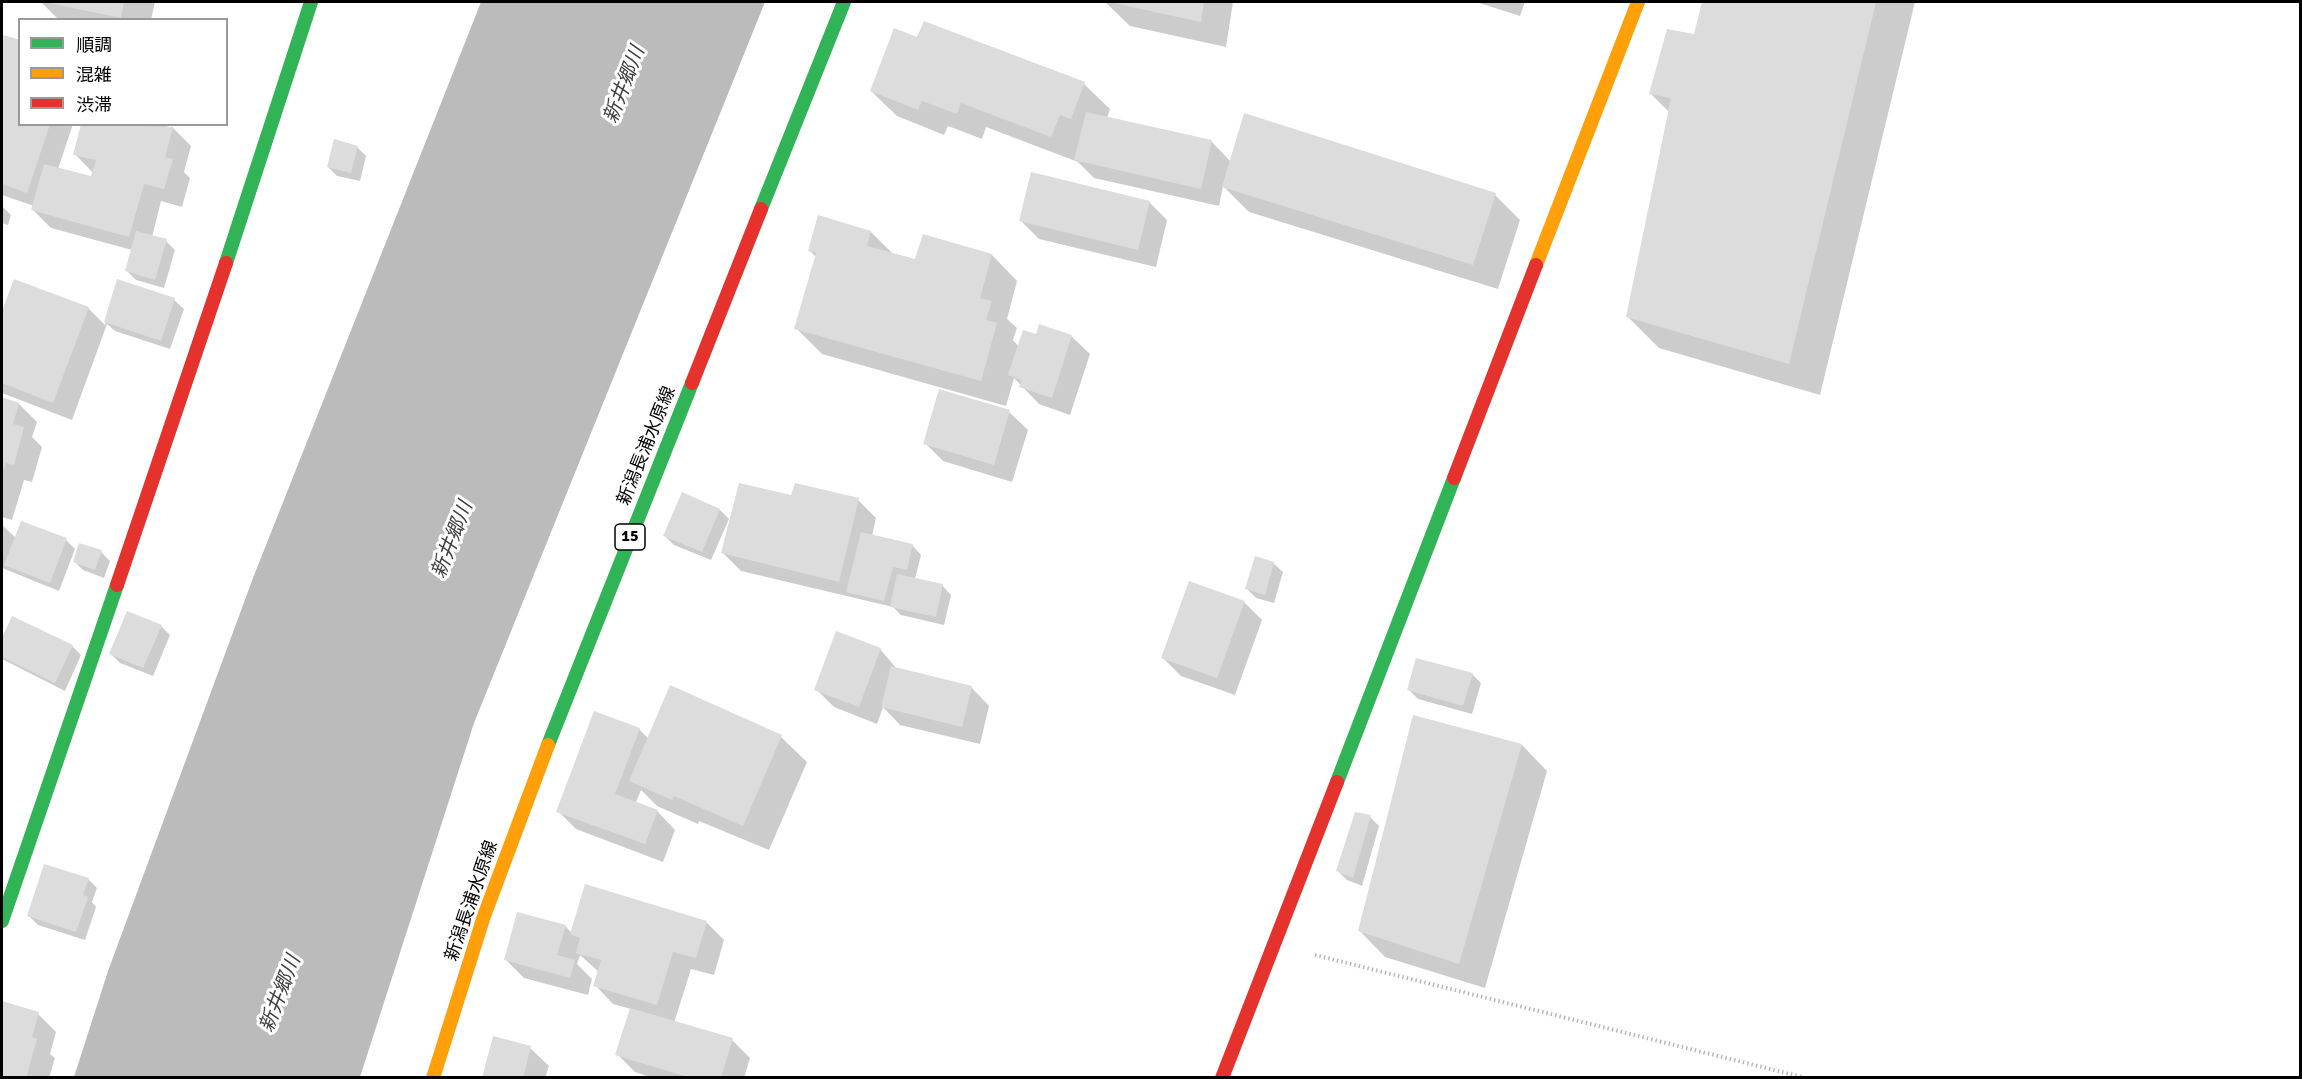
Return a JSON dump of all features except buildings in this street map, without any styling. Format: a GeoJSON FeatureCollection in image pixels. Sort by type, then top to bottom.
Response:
{"type":"FeatureCollection","features":[{"type":"Feature","properties":{"kind":"street"},"geometry":{"type":"LineString","coordinates":[[2,921],[260,165],[311,2]]}},
{"type":"Feature","properties":{"kind":"street","name":"新潟長浦水原線"},"geometry":{"type":"LineString","coordinates":[[433,1077],[484,916],[559,715],[844,2]]}},
{"type":"Feature","properties":{"kind":"street"},"geometry":{"type":"LineString","coordinates":[[1221,1077],[1638,2]]}},
{"type":"Feature","properties":{"kind":"path"},"geometry":{"type":"LineString","coordinates":[[1273,945],[1806,1077]]}},
{"type":"Feature","properties":{"kind":"water","name":"新井郷川"},"geometry":{"type":"Polygon","coordinates":[[[481,2],[765,2],[474,723],[360,1077],[74,1077],[108,971],[253,578],[481,2]]]}},
{"type":"Feature","properties":{"kind":"traffic: fast"},"geometry":{"type":"LineString","coordinates":[[226,263],[311,2]]}},
{"type":"Feature","properties":{"kind":"traffic: fast"},"geometry":{"type":"LineString","coordinates":[[761,209],[844,2]]}},
{"type":"Feature","properties":{"kind":"traffic: fast"},"geometry":{"type":"LineString","coordinates":[[548,745],[692,383]]}},
{"type":"Feature","properties":{"kind":"traffic: fast"},"geometry":{"type":"LineString","coordinates":[[1337,782],[1454,478]]}},
{"type":"Feature","properties":{"kind":"traffic: fast"},"geometry":{"type":"LineString","coordinates":[[2,921],[117,585]]}},
{"type":"Feature","properties":{"kind":"traffic: slow"},"geometry":{"type":"LineString","coordinates":[[1536,265],[1638,2]]}},
{"type":"Feature","properties":{"kind":"traffic: slow"},"geometry":{"type":"LineString","coordinates":[[433,1078],[484,916],[548,745]]}},
{"type":"Feature","properties":{"kind":"traffic: jam"},"geometry":{"type":"LineString","coordinates":[[692,383],[761,209]]}},
{"type":"Feature","properties":{"kind":"traffic: jam"},"geometry":{"type":"LineString","coordinates":[[117,585],[226,263]]}},
{"type":"Feature","properties":{"kind":"traffic: jam"},"geometry":{"type":"LineString","coordinates":[[1454,478],[1536,265]]}},
{"type":"Feature","properties":{"kind":"traffic: jam"},"geometry":{"type":"LineString","coordinates":[[1222,1078],[1337,782]]}}]}
